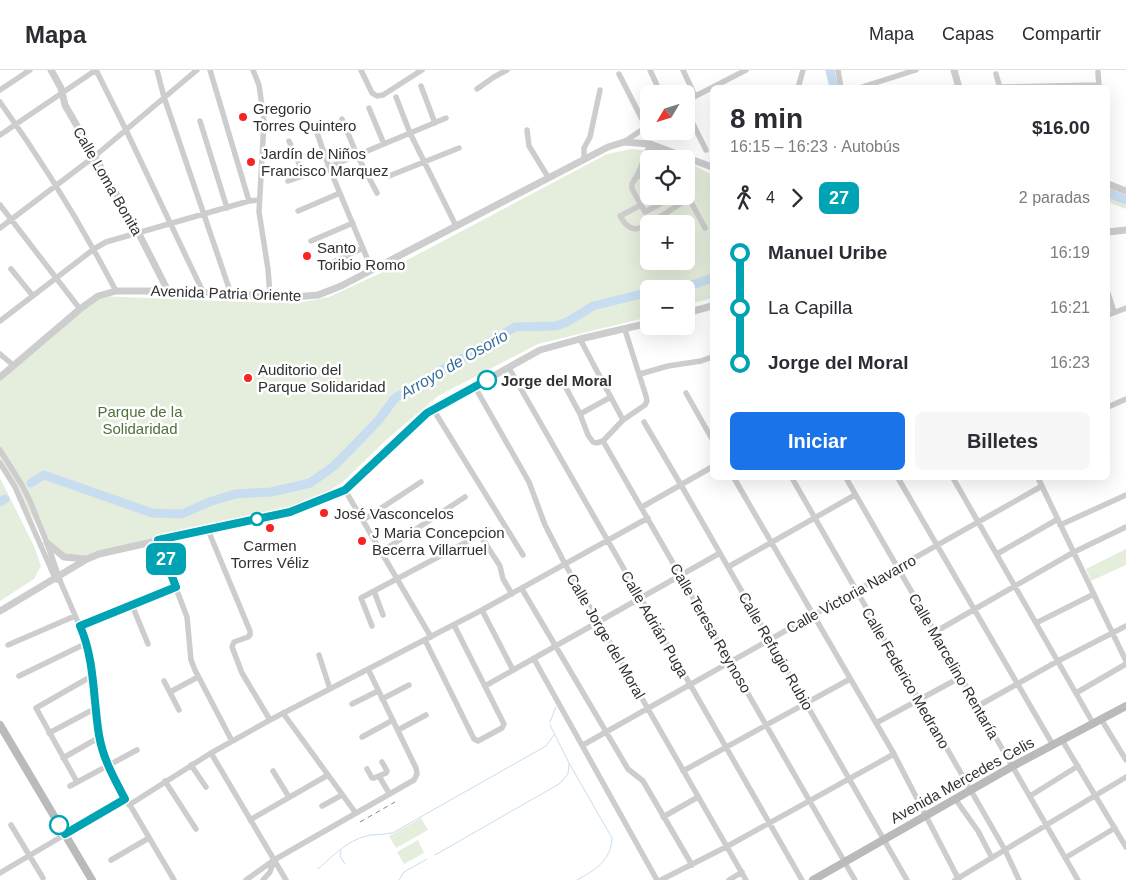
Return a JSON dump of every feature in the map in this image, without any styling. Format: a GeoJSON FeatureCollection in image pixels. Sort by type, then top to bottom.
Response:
{"type":"FeatureCollection","features":[{"type":"Feature","properties":{"kind":"main road","name":"Avenida Mercedes Celis"},"geometry":{"type":"LineString","coordinates":[[813,880],[971,792],[1013,766],[1126,706]]}},
{"type":"Feature","properties":{"kind":"main road"},"geometry":{"type":"LineString","coordinates":[[0,726],[65,834],[89,879]]}},
{"type":"Feature","properties":{"kind":"street"},"geometry":{"type":"LineString","coordinates":[[0,90],[30,70]]}},
{"type":"Feature","properties":{"kind":"street","name":"Calle Loma Bonita"},"geometry":{"type":"LineString","coordinates":[[51,70],[63,94],[65,105],[138,232],[168,291]]}},
{"type":"Feature","properties":{"kind":"street"},"geometry":{"type":"LineString","coordinates":[[0,135],[96,70],[203,292]]}},
{"type":"Feature","properties":{"kind":"street"},"geometry":{"type":"LineString","coordinates":[[157,70],[164,97],[231,294]]}},
{"type":"Feature","properties":{"kind":"street"},"geometry":{"type":"LineString","coordinates":[[0,228],[95,156],[197,70]]}},
{"type":"Feature","properties":{"kind":"street"},"geometry":{"type":"LineString","coordinates":[[210,70],[249,201]]}},
{"type":"Feature","properties":{"kind":"street"},"geometry":{"type":"LineString","coordinates":[[253,70],[259,85],[264,121],[260,221],[270,296]]}},
{"type":"Feature","properties":{"kind":"street"},"geometry":{"type":"LineString","coordinates":[[361,70],[372,93],[377,96],[383,95],[422,70]]}},
{"type":"Feature","properties":{"kind":"street"},"geometry":{"type":"LineString","coordinates":[[477,89],[507,70]]}},
{"type":"Feature","properties":{"kind":"street"},"geometry":{"type":"LineString","coordinates":[[650,70],[657,85]]}},
{"type":"Feature","properties":{"kind":"street"},"geometry":{"type":"LineString","coordinates":[[682,70],[690,85]]}},
{"type":"Feature","properties":{"kind":"street"},"geometry":{"type":"LineString","coordinates":[[720,85],[746,70]]}},
{"type":"Feature","properties":{"kind":"street"},"geometry":{"type":"LineString","coordinates":[[799,85],[803,70]]}},
{"type":"Feature","properties":{"kind":"street"},"geometry":{"type":"LineString","coordinates":[[838,70],[840,85]]}},
{"type":"Feature","properties":{"kind":"street"},"geometry":{"type":"LineString","coordinates":[[868,85],[916,70]]}},
{"type":"Feature","properties":{"kind":"street"},"geometry":{"type":"LineString","coordinates":[[954,70],[958,85]]}},
{"type":"Feature","properties":{"kind":"street"},"geometry":{"type":"LineString","coordinates":[[1098,72],[1099,85]]}},
{"type":"Feature","properties":{"kind":"street"},"geometry":{"type":"LineString","coordinates":[[620,74],[640,113]]}},
{"type":"Feature","properties":{"kind":"street"},"geometry":{"type":"LineString","coordinates":[[996,74],[999,85]]}},
{"type":"Feature","properties":{"kind":"street"},"geometry":{"type":"LineString","coordinates":[[420,86],[435,123]]}},
{"type":"Feature","properties":{"kind":"street"},"geometry":{"type":"LineString","coordinates":[[584,159],[584,148],[590,137],[600,90]]}},
{"type":"Feature","properties":{"kind":"street"},"geometry":{"type":"LineString","coordinates":[[695,96],[710,91]]}},
{"type":"Feature","properties":{"kind":"street"},"geometry":{"type":"LineString","coordinates":[[396,98],[410,134],[456,226]]}},
{"type":"Feature","properties":{"kind":"street"},"geometry":{"type":"LineString","coordinates":[[0,102],[16,124],[94,249],[116,291]]}},
{"type":"Feature","properties":{"kind":"street"},"geometry":{"type":"LineString","coordinates":[[369,108],[384,144]]}},
{"type":"Feature","properties":{"kind":"street"},"geometry":{"type":"LineString","coordinates":[[288,181],[329,167],[446,118]]}},
{"type":"Feature","properties":{"kind":"street"},"geometry":{"type":"LineString","coordinates":[[342,119],[357,155],[377,193]]}},
{"type":"Feature","properties":{"kind":"street"},"geometry":{"type":"LineString","coordinates":[[200,121],[226,208]]}},
{"type":"Feature","properties":{"kind":"street"},"geometry":{"type":"LineString","coordinates":[[695,128],[706,150]]}},
{"type":"Feature","properties":{"kind":"street"},"geometry":{"type":"LineString","coordinates":[[316,130],[329,167],[372,270]]}},
{"type":"Feature","properties":{"kind":"street"},"geometry":{"type":"LineString","coordinates":[[527,130],[529,146],[548,177]]}},
{"type":"Feature","properties":{"kind":"street","name":"Avenida Patria Oriente"},"geometry":{"type":"LineString","coordinates":[[0,376],[98,296],[116,291],[203,292],[295,297],[318,295],[341,286],[608,147],[624,142],[640,131]]}},
{"type":"Feature","properties":{"kind":"street"},"geometry":{"type":"LineString","coordinates":[[290,141],[304,176]]}},
{"type":"Feature","properties":{"kind":"street","name":"Avenida Patria Oriente"},"geometry":{"type":"LineString","coordinates":[[624,142],[652,145],[710,166]]}},
{"type":"Feature","properties":{"kind":"street"},"geometry":{"type":"LineString","coordinates":[[651,150],[652,145]]}},
{"type":"Feature","properties":{"kind":"street"},"geometry":{"type":"LineString","coordinates":[[388,176],[459,148]]}},
{"type":"Feature","properties":{"kind":"street"},"geometry":{"type":"LineString","coordinates":[[639,176],[632,187],[640,203]]}},
{"type":"Feature","properties":{"kind":"street"},"geometry":{"type":"LineString","coordinates":[[1110,185],[1126,191]]}},
{"type":"Feature","properties":{"kind":"street"},"geometry":{"type":"LineString","coordinates":[[298,211],[340,194]]}},
{"type":"Feature","properties":{"kind":"street"},"geometry":{"type":"LineString","coordinates":[[0,321],[55,278],[106,242],[249,201],[260,200]]}},
{"type":"Feature","properties":{"kind":"street"},"geometry":{"type":"LineString","coordinates":[[662,215],[686,200],[690,202],[705,228]]}},
{"type":"Feature","properties":{"kind":"street"},"geometry":{"type":"LineString","coordinates":[[0,205],[80,309]]}},
{"type":"Feature","properties":{"kind":"street"},"geometry":{"type":"LineString","coordinates":[[640,227],[632,228],[625,224],[620,216],[641,205],[648,212],[657,206]]}},
{"type":"Feature","properties":{"kind":"street"},"geometry":{"type":"LineString","coordinates":[[311,241],[353,223]]}},
{"type":"Feature","properties":{"kind":"street"},"geometry":{"type":"LineString","coordinates":[[1110,232],[1126,230]]}},
{"type":"Feature","properties":{"kind":"street"},"geometry":{"type":"LineString","coordinates":[[325,266],[363,248]]}},
{"type":"Feature","properties":{"kind":"street"},"geometry":{"type":"LineString","coordinates":[[12,270],[33,296]]}},
{"type":"Feature","properties":{"kind":"street"},"geometry":{"type":"LineString","coordinates":[[695,311],[710,307]]}},
{"type":"Feature","properties":{"kind":"street"},"geometry":{"type":"LineString","coordinates":[[1111,313],[1126,308]]}},
{"type":"Feature","properties":{"kind":"street"},"geometry":{"type":"LineString","coordinates":[[0,611],[58,579],[87,559],[99,554],[290,512],[345,490],[433,409],[540,350],[640,326]]}},
{"type":"Feature","properties":{"kind":"street"},"geometry":{"type":"LineString","coordinates":[[603,441],[623,420],[645,405],[647,401],[625,330]]}},
{"type":"Feature","properties":{"kind":"street"},"geometry":{"type":"LineString","coordinates":[[580,339],[623,420]]}},
{"type":"Feature","properties":{"kind":"street"},"geometry":{"type":"LineString","coordinates":[[0,354],[13,365]]}},
{"type":"Feature","properties":{"kind":"street"},"geometry":{"type":"LineString","coordinates":[[640,374],[668,366],[701,361],[710,357]]}},
{"type":"Feature","properties":{"kind":"street","name":"Calle Adrián Puga"},"geometry":{"type":"LineString","coordinates":[[509,368],[802,880]]}},
{"type":"Feature","properties":{"kind":"street","name":"Calle Teresa Reynoso"},"geometry":{"type":"LineString","coordinates":[[565,386],[593,442],[599,443],[603,441],[642,507],[855,880]]}},
{"type":"Feature","properties":{"kind":"street","name":"Calle Jorge del Moral"},"geometry":{"type":"LineString","coordinates":[[475,387],[528,482],[545,525],[565,564],[746,880]]}},
{"type":"Feature","properties":{"kind":"street"},"geometry":{"type":"LineString","coordinates":[[686,393],[710,435]]}},
{"type":"Feature","properties":{"kind":"street"},"geometry":{"type":"LineString","coordinates":[[580,414],[611,397]]}},
{"type":"Feature","properties":{"kind":"street"},"geometry":{"type":"LineString","coordinates":[[1110,406],[1126,399]]}},
{"type":"Feature","properties":{"kind":"street"},"geometry":{"type":"LineString","coordinates":[[433,409],[523,555]]}},
{"type":"Feature","properties":{"kind":"street","name":"Calle Refugio Rubio"},"geometry":{"type":"LineString","coordinates":[[644,422],[908,880]]}},
{"type":"Feature","properties":{"kind":"street"},"geometry":{"type":"LineString","coordinates":[[0,450],[22,484],[47,543],[58,579]]}},
{"type":"Feature","properties":{"kind":"street"},"geometry":{"type":"LineString","coordinates":[[0,463],[15,487],[87,643],[100,737],[107,766],[174,880]]}},
{"type":"Feature","properties":{"kind":"street"},"geometry":{"type":"LineString","coordinates":[[642,507],[710,468]]}},
{"type":"Feature","properties":{"kind":"street"},"geometry":{"type":"LineString","coordinates":[[735,480],[894,754],[957,879],[1126,777]]}},
{"type":"Feature","properties":{"kind":"street","name":"Calle Federico Medrano"},"geometry":{"type":"LineString","coordinates":[[793,480],[1005,850],[1019,880]]}},
{"type":"Feature","properties":{"kind":"street","name":"Calle Marcelino Rentaría"},"geometry":{"type":"LineString","coordinates":[[849,480],[855,495],[1078,880]]}},
{"type":"Feature","properties":{"kind":"street"},"geometry":{"type":"LineString","coordinates":[[899,480],[1053,745]]}},
{"type":"Feature","properties":{"kind":"street"},"geometry":{"type":"LineString","coordinates":[[955,480],[1093,723]]}},
{"type":"Feature","properties":{"kind":"street"},"geometry":{"type":"LineString","coordinates":[[1039,480],[1126,663],[1076,693]]}},
{"type":"Feature","properties":{"kind":"street"},"geometry":{"type":"LineString","coordinates":[[363,520],[421,482]]}},
{"type":"Feature","properties":{"kind":"street","name":"Calle Victoria Navarro"},"geometry":{"type":"LineString","coordinates":[[583,746],[1042,486]]}},
{"type":"Feature","properties":{"kind":"street"},"geometry":{"type":"LineString","coordinates":[[345,490],[428,638],[474,739],[478,741],[502,728],[504,724],[454,625]]}},
{"type":"Feature","properties":{"kind":"street"},"geometry":{"type":"LineString","coordinates":[[728,567],[855,495]]}},
{"type":"Feature","properties":{"kind":"street"},"geometry":{"type":"LineString","coordinates":[[997,554],[1059,522],[1126,495]]}},
{"type":"Feature","properties":{"kind":"street"},"geometry":{"type":"LineString","coordinates":[[381,552],[465,497]]}},
{"type":"Feature","properties":{"kind":"street"},"geometry":{"type":"LineString","coordinates":[[2,880],[0,874],[65,834],[165,781],[283,712],[522,589],[648,518]]}},
{"type":"Feature","properties":{"kind":"street"},"geometry":{"type":"LineString","coordinates":[[935,632],[1074,552],[1126,527]]}},
{"type":"Feature","properties":{"kind":"street"},"geometry":{"type":"LineString","coordinates":[[208,530],[250,631],[248,638],[234,642],[232,647],[242,673],[270,720]]}},
{"type":"Feature","properties":{"kind":"street"},"geometry":{"type":"LineString","coordinates":[[372,626],[361,598],[489,530]]}},
{"type":"Feature","properties":{"kind":"street"},"geometry":{"type":"LineString","coordinates":[[480,535],[500,566],[503,580],[512,594]]}},
{"type":"Feature","properties":{"kind":"street"},"geometry":{"type":"LineString","coordinates":[[158,540],[186,617],[191,660],[232,741]]}},
{"type":"Feature","properties":{"kind":"street"},"geometry":{"type":"LineString","coordinates":[[47,543],[64,557],[87,559]]}},
{"type":"Feature","properties":{"kind":"street"},"geometry":{"type":"LineString","coordinates":[[485,686],[720,553]]}},
{"type":"Feature","properties":{"kind":"street"},"geometry":{"type":"LineString","coordinates":[[80,626],[176,587]]}},
{"type":"Feature","properties":{"kind":"street"},"geometry":{"type":"LineString","coordinates":[[522,589],[628,769],[643,781],[692,865]]}},
{"type":"Feature","properties":{"kind":"street"},"geometry":{"type":"LineString","coordinates":[[374,591],[383,615]]}},
{"type":"Feature","properties":{"kind":"street"},"geometry":{"type":"LineString","coordinates":[[1036,623],[1094,594]]}},
{"type":"Feature","properties":{"kind":"street"},"geometry":{"type":"LineString","coordinates":[[132,605],[148,644]]}},
{"type":"Feature","properties":{"kind":"street"},"geometry":{"type":"LineString","coordinates":[[482,610],[513,670]]}},
{"type":"Feature","properties":{"kind":"street"},"geometry":{"type":"LineString","coordinates":[[8,645],[75,616]]}},
{"type":"Feature","properties":{"kind":"street"},"geometry":{"type":"LineString","coordinates":[[978,706],[1058,661],[1126,626]]}},
{"type":"Feature","properties":{"kind":"street"},"geometry":{"type":"LineString","coordinates":[[19,676],[87,643]]}},
{"type":"Feature","properties":{"kind":"street"},"geometry":{"type":"LineString","coordinates":[[319,655],[330,689]]}},
{"type":"Feature","properties":{"kind":"street"},"geometry":{"type":"LineString","coordinates":[[534,658],[657,880]]}},
{"type":"Feature","properties":{"kind":"street"},"geometry":{"type":"LineString","coordinates":[[246,880],[274,860],[414,780],[417,774],[416,768],[368,669]]}},
{"type":"Feature","properties":{"kind":"street"},"geometry":{"type":"LineString","coordinates":[[77,782],[36,708],[92,676]]}},
{"type":"Feature","properties":{"kind":"street"},"geometry":{"type":"LineString","coordinates":[[170,692],[198,676]]}},
{"type":"Feature","properties":{"kind":"street"},"geometry":{"type":"LineString","coordinates":[[876,724],[961,677]]}},
{"type":"Feature","properties":{"kind":"street"},"geometry":{"type":"LineString","coordinates":[[683,771],[850,679]]}},
{"type":"Feature","properties":{"kind":"street"},"geometry":{"type":"LineString","coordinates":[[164,681],[179,710]]}},
{"type":"Feature","properties":{"kind":"street"},"geometry":{"type":"LineString","coordinates":[[382,699],[409,685]]}},
{"type":"Feature","properties":{"kind":"street"},"geometry":{"type":"LineString","coordinates":[[352,704],[378,691]]}},
{"type":"Feature","properties":{"kind":"street"},"geometry":{"type":"LineString","coordinates":[[49,733],[96,708]]}},
{"type":"Feature","properties":{"kind":"street"},"geometry":{"type":"LineString","coordinates":[[283,712],[355,812]]}},
{"type":"Feature","properties":{"kind":"street"},"geometry":{"type":"LineString","coordinates":[[398,730],[426,715]]}},
{"type":"Feature","properties":{"kind":"street"},"geometry":{"type":"LineString","coordinates":[[1101,719],[1126,760]]}},
{"type":"Feature","properties":{"kind":"street"},"geometry":{"type":"LineString","coordinates":[[362,737],[393,720]]}},
{"type":"Feature","properties":{"kind":"street"},"geometry":{"type":"LineString","coordinates":[[63,758],[100,737]]}},
{"type":"Feature","properties":{"kind":"street"},"geometry":{"type":"LineString","coordinates":[[1062,740],[1126,847]]}},
{"type":"Feature","properties":{"kind":"street"},"geometry":{"type":"LineString","coordinates":[[70,786],[136,750]]}},
{"type":"Feature","properties":{"kind":"street"},"geometry":{"type":"LineString","coordinates":[[211,753],[286,880]]}},
{"type":"Feature","properties":{"kind":"street"},"geometry":{"type":"LineString","coordinates":[[661,880],[671,878],[894,754]]}},
{"type":"Feature","properties":{"kind":"street"},"geometry":{"type":"LineString","coordinates":[[367,769],[372,778],[386,773],[387,771],[382,762]]}},
{"type":"Feature","properties":{"kind":"street"},"geometry":{"type":"LineString","coordinates":[[191,765],[206,787]]}},
{"type":"Feature","properties":{"kind":"street"},"geometry":{"type":"LineString","coordinates":[[1030,796],[1078,766]]}},
{"type":"Feature","properties":{"kind":"street"},"geometry":{"type":"LineString","coordinates":[[274,771],[289,798]]}},
{"type":"Feature","properties":{"kind":"street"},"geometry":{"type":"LineString","coordinates":[[250,820],[328,775]]}},
{"type":"Feature","properties":{"kind":"street"},"geometry":{"type":"LineString","coordinates":[[379,776],[389,793]]}},
{"type":"Feature","properties":{"kind":"street"},"geometry":{"type":"LineString","coordinates":[[165,781],[196,829]]}},
{"type":"Feature","properties":{"kind":"street"},"geometry":{"type":"LineString","coordinates":[[322,806],[342,795]]}},
{"type":"Feature","properties":{"kind":"street"},"geometry":{"type":"LineString","coordinates":[[663,817],[698,798]]}},
{"type":"Feature","properties":{"kind":"street"},"geometry":{"type":"LineString","coordinates":[[956,800],[978,831],[992,858]]}},
{"type":"Feature","properties":{"kind":"street"},"geometry":{"type":"LineString","coordinates":[[11,825],[43,878]]}},
{"type":"Feature","properties":{"kind":"street"},"geometry":{"type":"LineString","coordinates":[[1065,858],[1115,828]]}},
{"type":"Feature","properties":{"kind":"street"},"geometry":{"type":"LineString","coordinates":[[110,860],[149,838]]}},
{"type":"Feature","properties":{"kind":"street"},"geometry":{"type":"LineString","coordinates":[[263,880],[270,872],[274,860]]}},
{"type":"Feature","properties":{"kind":"street"},"geometry":{"type":"LineString","coordinates":[[728,880],[742,872]]}},
{"type":"Feature","properties":{"kind":"green space","name":"Parque de la Solidaridad"},"geometry":{"type":"Polygon","coordinates":[[[631,149],[640,150],[640,205],[695,205],[695,166],[710,174],[710,299],[695,303],[695,280],[640,280],[640,319],[538,344],[438,396],[386,440],[343,482],[300,508],[87,559],[64,557],[49,547],[0,461],[0,378],[98,296],[274,303],[297,303],[329,297],[396,266],[607,154],[631,149]]]}},
{"type":"Feature","properties":{"kind":"green space"},"geometry":{"type":"Polygon","coordinates":[[[1110,189],[1126,195],[1126,209],[1110,203],[1110,189]]]}},
{"type":"Feature","properties":{"kind":"green space"},"geometry":{"type":"Polygon","coordinates":[[[0,478],[34,546],[41,566],[34,579],[0,601],[0,478]]]}},
{"type":"Feature","properties":{"kind":"green space"},"geometry":{"type":"Polygon","coordinates":[[[1126,549],[1126,565],[1091,581],[1086,569],[1126,549]]]}},
{"type":"Feature","properties":{"kind":"green space"},"geometry":{"type":"Polygon","coordinates":[[[421,818],[428,830],[396,848],[389,836],[421,818]]]}},
{"type":"Feature","properties":{"kind":"green space"},"geometry":{"type":"Polygon","coordinates":[[[418,840],[424,853],[404,864],[397,852],[418,840]]]}},
{"type":"Feature","properties":{"kind":"waterway"},"geometry":{"type":"LineString","coordinates":[[830,70],[833,85]]}},
{"type":"Feature","properties":{"kind":"waterway"},"geometry":{"type":"LineString","coordinates":[[1110,194],[1126,200]]}},
{"type":"Feature","properties":{"kind":"waterway","name":"Arroyo de Osorio"},"geometry":{"type":"LineString","coordinates":[[695,284],[710,279]]}},
{"type":"Feature","properties":{"kind":"waterway","name":"Arroyo de Osorio"},"geometry":{"type":"LineString","coordinates":[[31,483],[44,475],[152,513],[182,514],[209,502],[235,494],[271,492],[310,483],[334,466],[378,421],[395,398],[515,327],[556,326],[567,322],[593,306],[640,294]]}},
{"type":"Feature","properties":{"kind":"waterway","name":"Arroyo de Osorio"},"geometry":{"type":"LineString","coordinates":[[0,502],[5,499]]}},
{"type":"Feature","properties":{"kind":"waterway"},"geometry":{"type":"LineString","coordinates":[[550,722],[556,707]]}},
{"type":"Feature","properties":{"kind":"waterway"},"geometry":{"type":"LineString","coordinates":[[550,725],[569,763],[612,838],[609,853],[601,864],[577,880]]}},
{"type":"Feature","properties":{"kind":"waterway"},"geometry":{"type":"LineString","coordinates":[[318,869],[336,853],[356,840],[371,835],[394,832],[546,746],[554,735]]}},
{"type":"Feature","properties":{"kind":"waterway"},"geometry":{"type":"LineString","coordinates":[[435,855],[559,784],[568,774],[569,764]]}},
{"type":"Feature","properties":{"kind":"waterway"},"geometry":{"type":"LineString","coordinates":[[341,851],[340,856],[345,864]]}},
{"type":"Feature","properties":{"kind":"waterway"},"geometry":{"type":"LineString","coordinates":[[399,880],[404,872],[427,859]]}},
{"type":"Feature","properties":{"kind":"railway"},"geometry":{"type":"LineString","coordinates":[[360,822],[395,802]]}},
{"type":"Feature","properties":{"kind":"bus line","name":"27"},"geometry":{"type":"LineString","coordinates":[[59,825],[65,834],[125,799],[107,766],[100,737],[87,643],[80,626],[176,587],[158,540],[290,512],[345,490],[427,413],[487,380]]}},
{"type":"Feature","properties":{"kind":"place","name":"Gregorio Torres Quintero"},"geometry":{"type":"Point","coordinates":[243,117]}},
{"type":"Feature","properties":{"kind":"place","name":"Jardín de Niños Francisco Marquez"},"geometry":{"type":"Point","coordinates":[251,162]}},
{"type":"Feature","properties":{"kind":"place","name":"Santo Toribio Romo"},"geometry":{"type":"Point","coordinates":[307,256]}},
{"type":"Feature","properties":{"kind":"place","name":"Auditorio del Parque Solidaridad"},"geometry":{"type":"Point","coordinates":[248,378]}},
{"type":"Feature","properties":{"kind":"place","name":"Jorge del Moral"},"geometry":{"type":"Point","coordinates":[487,380]}},
{"type":"Feature","properties":{"kind":"place","name":"José Vasconcelos"},"geometry":{"type":"Point","coordinates":[324,513]}},
{"type":"Feature","properties":{"kind":"place","name":"Carmen Torres Véliz"},"geometry":{"type":"Point","coordinates":[270,528]}},
{"type":"Feature","properties":{"kind":"place","name":"J Maria Concepcion Becerra Villarruel"},"geometry":{"type":"Point","coordinates":[362,541]}}]}
